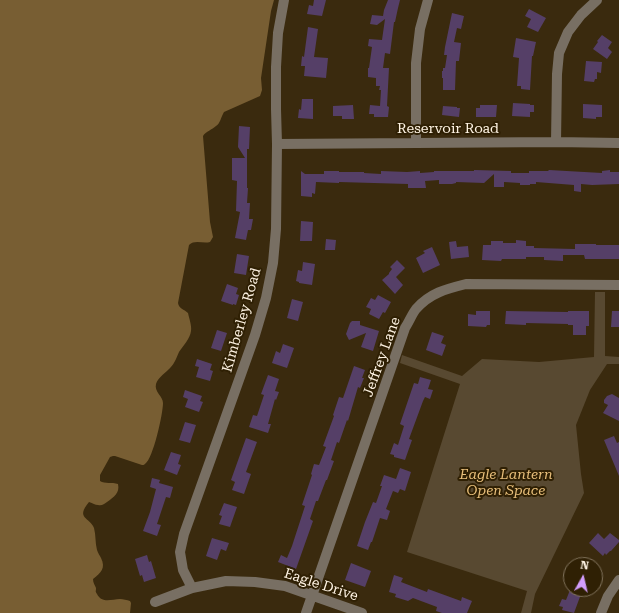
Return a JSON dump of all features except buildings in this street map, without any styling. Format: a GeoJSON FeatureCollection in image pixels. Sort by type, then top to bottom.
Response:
{"type":"FeatureCollection","features":[{"type":"Feature","properties":{"kind":"street","name":"Kimberley Road"},"geometry":{"type":"LineString","coordinates":[[192,588],[183,570],[180,552],[184,534],[255,335],[266,298],[273,263],[276,229],[276,108],[278,33],[284,0]]}},
{"type":"Feature","properties":{"kind":"street"},"geometry":{"type":"LineString","coordinates":[[416,143],[416,63],[420,29],[428,0]]}},
{"type":"Feature","properties":{"kind":"street"},"geometry":{"type":"LineString","coordinates":[[556,142],[557,74],[560,53],[568,32],[581,15],[597,0]]}},
{"type":"Feature","properties":{"kind":"street","name":"Reservoir Road"},"geometry":{"type":"LineString","coordinates":[[277,144],[619,143]]}},
{"type":"Feature","properties":{"kind":"street","name":"Jeffrey Lane"},"geometry":{"type":"LineString","coordinates":[[306,613],[405,328],[415,310],[427,298],[444,290],[466,284],[619,285]]}},
{"type":"Feature","properties":{"kind":"street"},"geometry":{"type":"LineString","coordinates":[[601,613],[608,596],[619,580]]}},
{"type":"Feature","properties":{"kind":"street","name":"Eagle Drive"},"geometry":{"type":"LineString","coordinates":[[155,602],[192,588],[226,581],[255,582],[285,586],[362,613]]}},
{"type":"Feature","properties":{"kind":"green space","name":"Eagle Lantern Open Space"},"geometry":{"type":"Polygon","coordinates":[[[595,292],[605,292],[605,356],[619,357],[619,364],[607,364],[590,390],[576,425],[584,493],[535,594],[531,613],[521,613],[527,591],[407,552],[460,384],[400,363],[402,355],[462,376],[482,359],[539,362],[594,357],[595,292]]]}},
{"type":"Feature","properties":{"kind":"shaded area"},"geometry":{"type":"Polygon","coordinates":[[[0,0],[274,0],[261,78],[262,90],[260,96],[224,112],[217,125],[203,136],[210,222],[213,237],[210,242],[194,242],[189,245],[178,303],[181,308],[188,313],[191,331],[188,340],[179,352],[173,364],[156,384],[156,389],[163,401],[163,409],[151,454],[143,465],[115,456],[110,457],[100,475],[100,481],[118,484],[118,490],[112,498],[102,505],[96,505],[89,502],[83,512],[83,515],[94,528],[97,550],[103,565],[102,570],[93,579],[96,592],[99,597],[104,600],[121,599],[130,601],[130,613],[0,613],[0,0]]]}}]}
